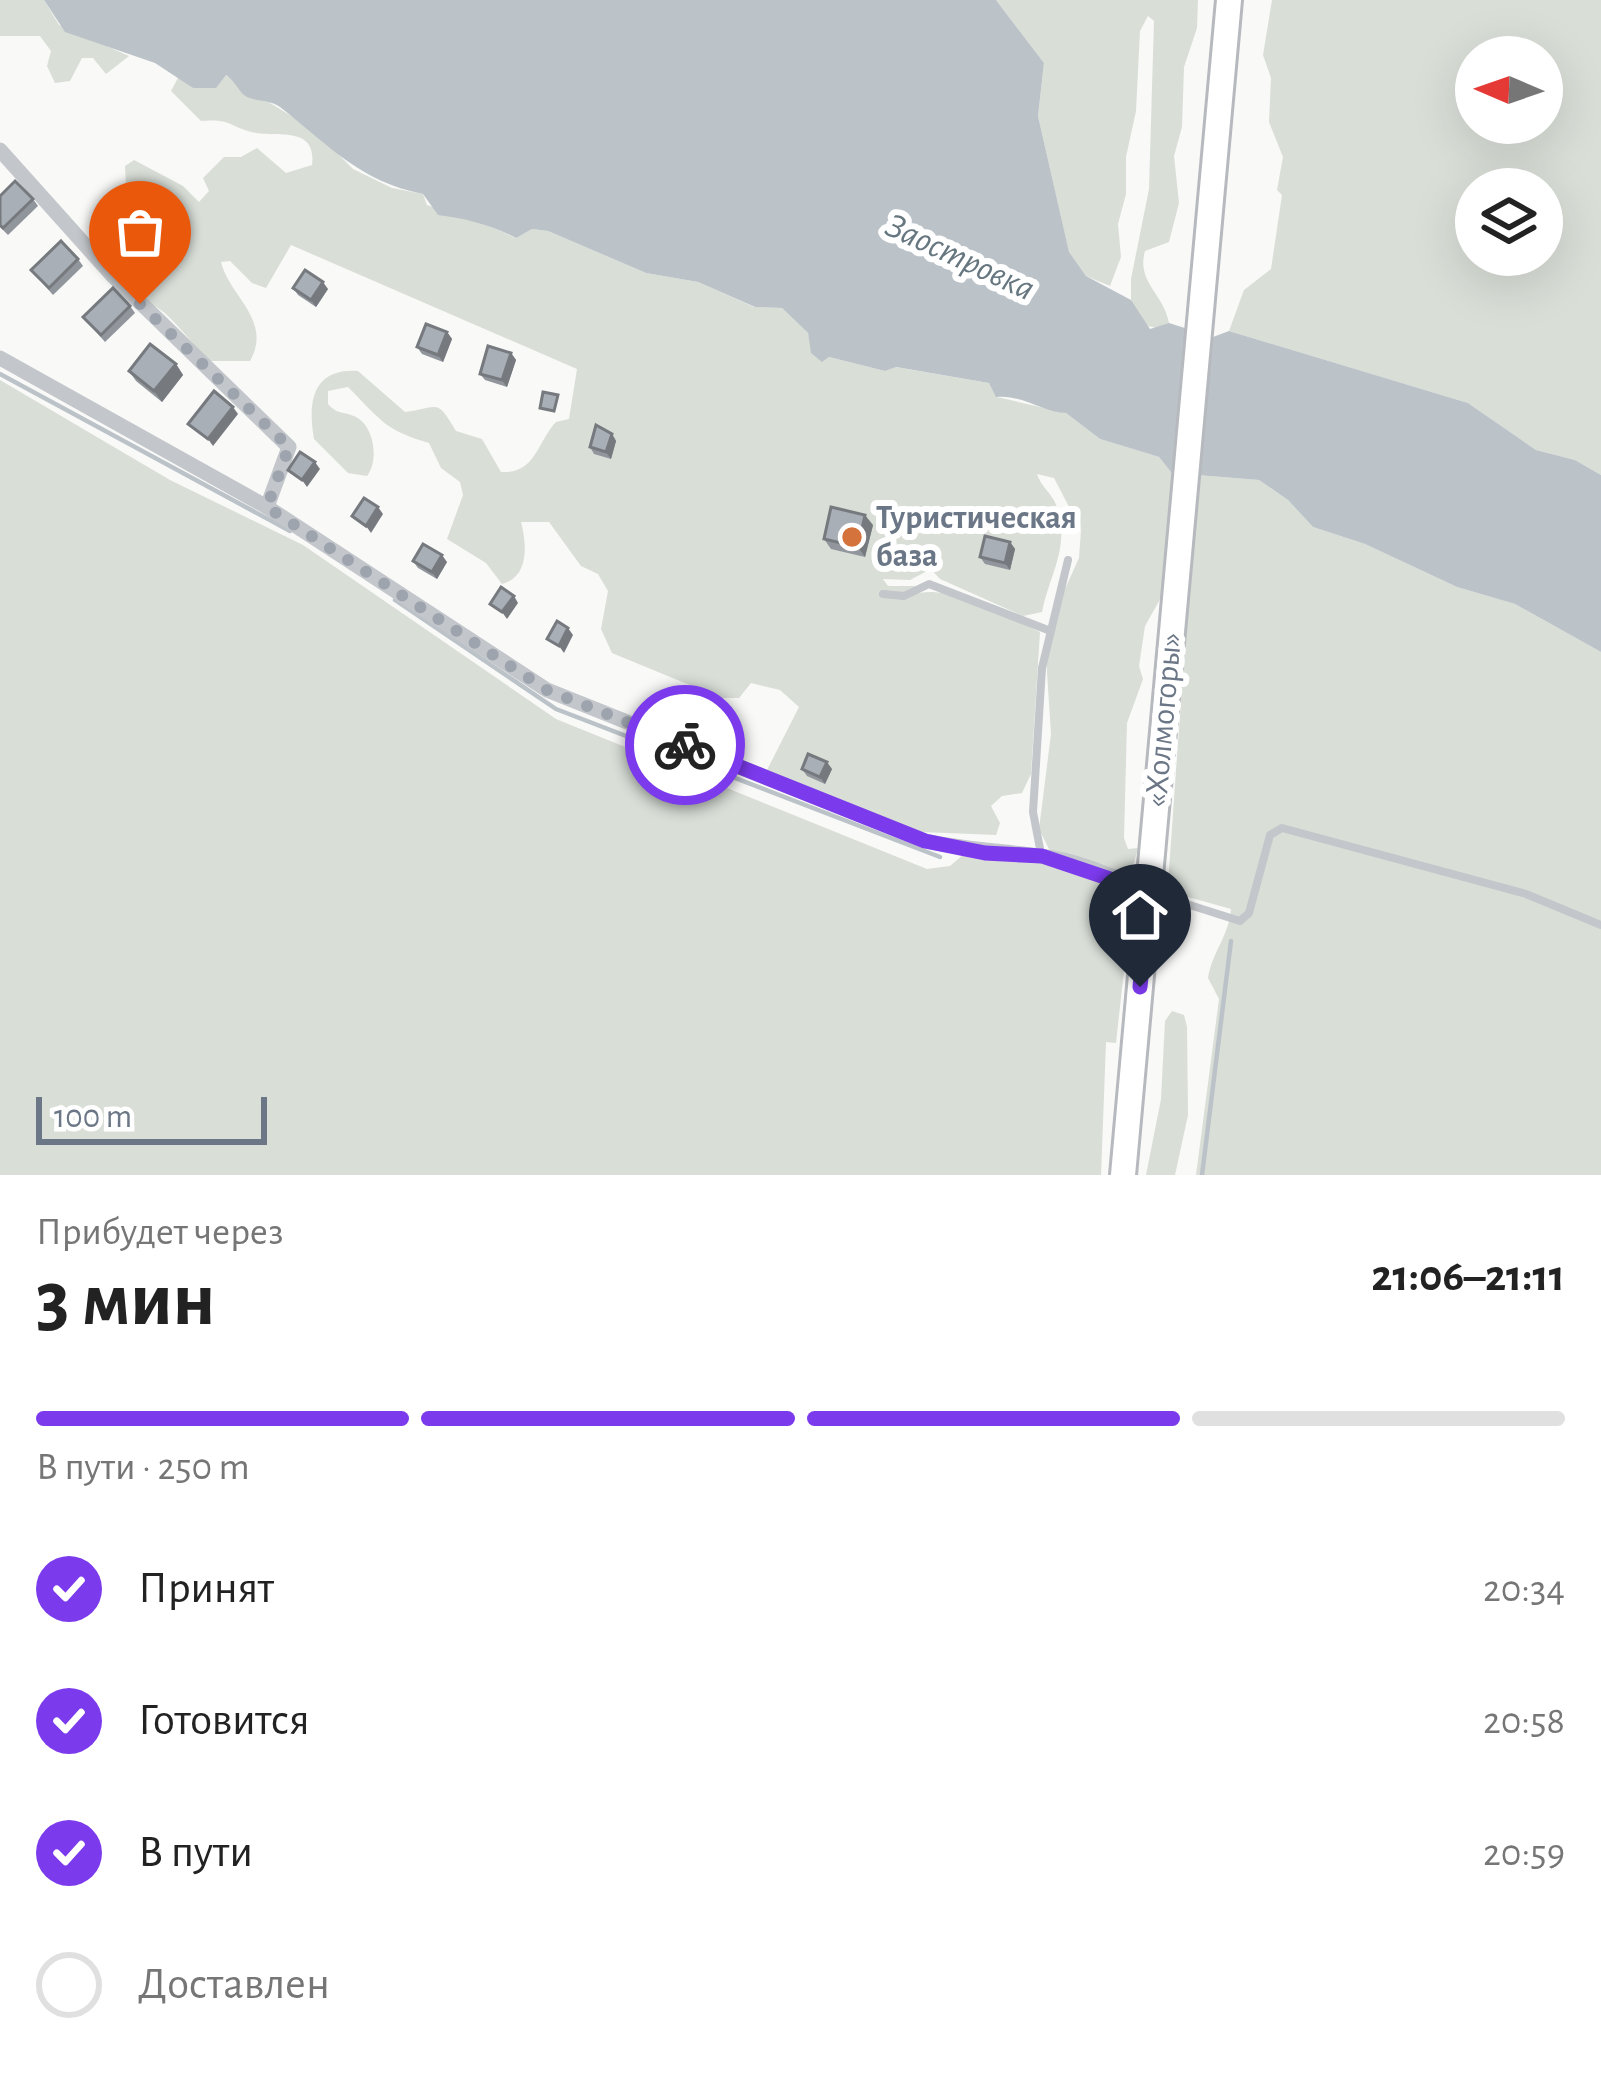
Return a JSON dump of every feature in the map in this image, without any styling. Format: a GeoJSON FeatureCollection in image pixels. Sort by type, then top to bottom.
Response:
{"type":"FeatureCollection","features":[{"type":"Feature","properties":{"kind":"highway","name":"«Холмогоры»"},"geometry":{"type":"LineString","coordinates":[[1123,1175],[1229,0]]}},
{"type":"Feature","properties":{"kind":"street"},"geometry":{"type":"LineString","coordinates":[[0,150],[112,275],[289,447],[267,507]]}},
{"type":"Feature","properties":{"kind":"street"},"geometry":{"type":"LineString","coordinates":[[0,358],[267,507],[547,690],[925,841],[985,853],[1042,856],[1149,892]]}},
{"type":"Feature","properties":{"kind":"lane"},"geometry":{"type":"LineString","coordinates":[[1042,856],[1033,812],[1048,630],[1068,560]]}},
{"type":"Feature","properties":{"kind":"lane"},"geometry":{"type":"LineString","coordinates":[[883,594],[904,596],[929,584],[1048,630]]}},
{"type":"Feature","properties":{"kind":"lane"},"geometry":{"type":"LineString","coordinates":[[1149,892],[1240,921],[1250,913],[1270,835],[1282,828],[1526,893],[1601,925]]}},
{"type":"Feature","properties":{"kind":"shaded area"},"geometry":{"type":"Polygon","coordinates":[[[0,0],[44,0],[59,25],[129,56],[106,74],[93,58],[82,58],[70,81],[55,83],[47,66],[51,51],[40,36],[0,36],[0,0]]]}},
{"type":"Feature","properties":{"kind":"shaded area"},"geometry":{"type":"Polygon","coordinates":[[[996,0],[1198,0],[1197,28],[1184,67],[1182,127],[1174,156],[1179,203],[1169,242],[1145,251],[1143,262],[1169,323],[1162,329],[1143,325],[1131,300],[1149,189],[1154,21],[1148,16],[1140,31],[1136,111],[1118,224],[1121,257],[1110,286],[1086,276],[1069,253],[1038,116],[1044,63],[996,0]]]}},
{"type":"Feature","properties":{"kind":"shaded area"},"geometry":{"type":"Polygon","coordinates":[[[1272,0],[1601,0],[1601,475],[1575,460],[1536,450],[1468,403],[1229,331],[1244,290],[1271,269],[1283,157],[1269,122],[1271,78],[1263,55],[1272,0]]]}},
{"type":"Feature","properties":{"kind":"shaded area"},"geometry":{"type":"Polygon","coordinates":[[[225,75],[314,130],[353,169],[392,188],[423,194],[427,205],[515,238],[532,229],[548,231],[646,273],[698,282],[754,307],[782,308],[808,333],[812,353],[822,361],[829,357],[885,371],[895,367],[989,383],[997,397],[1066,413],[1100,439],[1159,457],[1173,473],[1259,480],[1288,500],[1313,527],[1365,544],[1457,587],[1515,604],[1601,652],[1601,1175],[1196,1175],[1219,999],[1208,978],[1231,909],[1174,893],[1168,884],[1192,544],[1170,537],[1163,594],[1145,626],[1139,666],[1143,679],[1127,723],[1124,838],[1128,849],[1138,848],[1134,863],[1122,872],[1051,853],[1039,829],[1051,734],[1046,657],[1059,602],[1079,558],[1081,530],[1054,478],[1037,474],[1057,507],[1061,535],[1042,612],[1023,616],[940,579],[931,569],[910,580],[883,579],[888,586],[916,586],[904,593],[879,593],[893,596],[933,592],[961,597],[1040,632],[1031,774],[1022,793],[1002,796],[991,806],[1000,823],[996,835],[921,832],[766,772],[799,707],[780,690],[751,683],[739,698],[721,698],[612,653],[601,629],[608,591],[598,574],[581,566],[549,522],[521,522],[525,550],[521,567],[502,584],[486,563],[447,539],[463,495],[460,482],[441,468],[429,443],[392,428],[348,387],[328,391],[328,404],[367,427],[374,453],[367,476],[348,473],[314,439],[312,412],[317,389],[332,375],[358,371],[405,412],[440,409],[456,431],[482,439],[501,472],[513,471],[529,462],[556,422],[569,419],[577,369],[291,245],[266,288],[252,283],[230,261],[221,262],[253,321],[256,346],[250,361],[210,361],[149,301],[140,282],[149,266],[141,237],[157,200],[126,186],[125,166],[134,160],[183,186],[199,202],[209,191],[203,178],[224,157],[241,157],[257,148],[286,173],[312,165],[312,153],[302,139],[201,121],[171,91],[179,76],[193,88],[225,75]]]}},
{"type":"Feature","properties":{"kind":"shaded area"},"geometry":{"type":"Polygon","coordinates":[[[0,380],[170,480],[303,545],[556,719],[927,869],[950,866],[964,854],[1005,858],[1082,872],[1121,893],[1131,907],[1116,1043],[1106,1042],[1101,1175],[0,1175],[0,380]]]}},
{"type":"Feature","properties":{"kind":"shaded area"},"geometry":{"type":"Polygon","coordinates":[[[1172,1011],[1184,1015],[1187,1027],[1188,1115],[1175,1175],[1146,1175],[1161,1099],[1165,1021],[1172,1011]]]}},
{"type":"Feature","properties":{"kind":"water","name":"Заостровка"},"geometry":{"type":"Polygon","coordinates":[[[44,0],[996,0],[1044,63],[1038,116],[1069,252],[1086,276],[1131,300],[1150,329],[1169,323],[1213,337],[1229,331],[1468,403],[1536,450],[1575,460],[1601,475],[1601,652],[1515,604],[1457,587],[1365,544],[1313,527],[1288,500],[1259,480],[1172,473],[1159,457],[1100,439],[1066,413],[996,397],[989,383],[896,367],[885,371],[829,357],[822,362],[811,353],[808,333],[782,308],[755,307],[698,282],[646,273],[548,231],[532,229],[516,238],[438,215],[423,194],[363,171],[280,107],[244,95],[226,75],[216,88],[193,88],[155,63],[65,32],[44,0]]]}},
{"type":"Feature","properties":{"kind":"building"},"geometry":{"type":"Polygon","coordinates":[[[15,181],[33,199],[3,228],[0,196],[15,181]]]}},
{"type":"Feature","properties":{"kind":"building"},"geometry":{"type":"Polygon","coordinates":[[[61,241],[78,259],[49,288],[31,270],[61,241]]]}},
{"type":"Feature","properties":{"kind":"building"},"geometry":{"type":"Polygon","coordinates":[[[305,270],[323,282],[311,300],[293,288],[305,270]]]}},
{"type":"Feature","properties":{"kind":"building"},"geometry":{"type":"Polygon","coordinates":[[[113,288],[130,306],[101,335],[83,317],[113,288]]]}},
{"type":"Feature","properties":{"kind":"building"},"geometry":{"type":"Polygon","coordinates":[[[426,324],[447,332],[438,355],[417,347],[426,324]]]}},
{"type":"Feature","properties":{"kind":"building"},"geometry":{"type":"Polygon","coordinates":[[[150,344],[176,364],[154,391],[129,371],[150,344]]]}},
{"type":"Feature","properties":{"kind":"building"},"geometry":{"type":"Polygon","coordinates":[[[488,346],[511,353],[502,380],[480,374],[488,346]]]}},
{"type":"Feature","properties":{"kind":"building"},"geometry":{"type":"Polygon","coordinates":[[[214,391],[233,407],[208,439],[188,424],[214,391]]]}},
{"type":"Feature","properties":{"kind":"building"},"geometry":{"type":"Polygon","coordinates":[[[543,392],[558,395],[554,411],[540,408],[543,392]]]}},
{"type":"Feature","properties":{"kind":"building"},"geometry":{"type":"Polygon","coordinates":[[[596,425],[612,434],[606,452],[590,447],[596,425]]]}},
{"type":"Feature","properties":{"kind":"building"},"geometry":{"type":"Polygon","coordinates":[[[300,452],[315,462],[302,480],[288,470],[300,452]]]}},
{"type":"Feature","properties":{"kind":"building"},"geometry":{"type":"Polygon","coordinates":[[[364,498],[378,507],[366,526],[352,516],[364,498]]]}},
{"type":"Feature","properties":{"kind":"building"},"geometry":{"type":"Polygon","coordinates":[[[831,507],[865,515],[858,547],[824,539],[831,507]]]}},
{"type":"Feature","properties":{"kind":"building"},"geometry":{"type":"Polygon","coordinates":[[[985,536],[1010,542],[1005,563],[980,557],[985,536]]]}},
{"type":"Feature","properties":{"kind":"building"},"geometry":{"type":"Polygon","coordinates":[[[423,544],[442,555],[432,572],[413,561],[423,544]]]}},
{"type":"Feature","properties":{"kind":"building"},"geometry":{"type":"Polygon","coordinates":[[[501,587],[514,596],[502,612],[490,604],[501,587]]]}},
{"type":"Feature","properties":{"kind":"building"},"geometry":{"type":"Polygon","coordinates":[[[557,621],[568,628],[559,646],[547,639],[557,621]]]}},
{"type":"Feature","properties":{"kind":"building"},"geometry":{"type":"Polygon","coordinates":[[[707,721],[722,729],[715,742],[700,734],[707,721]]]}},
{"type":"Feature","properties":{"kind":"building"},"geometry":{"type":"Polygon","coordinates":[[[808,754],[827,762],[820,777],[802,769],[808,754]]]}},
{"type":"Feature","properties":{"kind":"waterway"},"geometry":{"type":"LineString","coordinates":[[0,374],[290,531]]}},
{"type":"Feature","properties":{"kind":"waterway"},"geometry":{"type":"LineString","coordinates":[[395,600],[556,709],[940,857]]}},
{"type":"Feature","properties":{"kind":"waterway"},"geometry":{"type":"LineString","coordinates":[[1202,1175],[1231,941]]}},
{"type":"Feature","properties":{"kind":"way so far"},"geometry":{"type":"LineString","coordinates":[[140,304],[289,447],[267,507],[547,690],[685,745]]}},
{"type":"Feature","properties":{"kind":"place","name":"Туристическая база"},"geometry":{"type":"Point","coordinates":[852,537]}},
{"type":"Feature","properties":{"kind":"route"},"geometry":{"type":"LineString","coordinates":[[685,745],[925,841],[985,853],[1042,856],[1094,869],[1149,892],[1140,987]]}}]}
